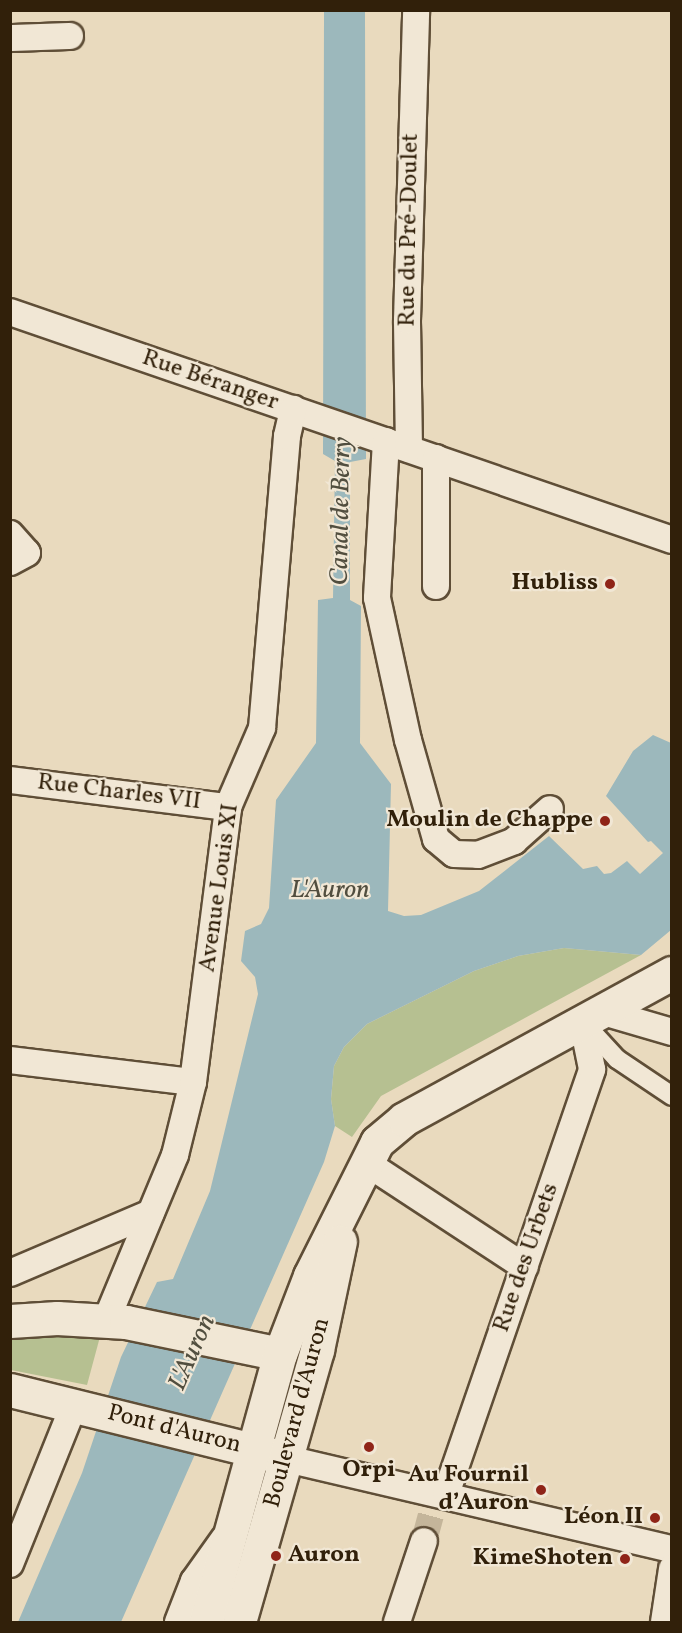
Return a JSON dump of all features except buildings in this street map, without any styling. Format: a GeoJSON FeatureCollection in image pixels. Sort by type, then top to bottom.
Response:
{"type":"FeatureCollection","features":[{"type":"Feature","properties":{"kind":"main road","name":"Boulevard d'Auron"},"geometry":{"type":"LineString","coordinates":[[239,1623],[278,1448],[280,1354],[310,1276],[377,1142],[404,1119],[591,1016],[670,976]]}},
{"type":"Feature","properties":{"kind":"main road","name":"Boulevard d'Auron"},"geometry":{"type":"LineString","coordinates":[[206,1623],[233,1527],[278,1448],[317,1350],[348,1202]]}},
{"type":"Feature","properties":{"kind":"main road"},"geometry":{"type":"LineString","coordinates":[[10,1321],[116,1321],[280,1354]]}},
{"type":"Feature","properties":{"kind":"main road","name":"Pont d'Auron"},"geometry":{"type":"LineString","coordinates":[[10,1390],[213,1439],[278,1448]]}},
{"type":"Feature","properties":{"kind":"street","name":"Rue du Pré-Doulet"},"geometry":{"type":"LineString","coordinates":[[410,449],[407,320],[416,10]]}},
{"type":"Feature","properties":{"kind":"street"},"geometry":{"type":"LineString","coordinates":[[10,38],[70,36]]}},
{"type":"Feature","properties":{"kind":"street","name":"Rue Béranger"},"geometry":{"type":"LineString","coordinates":[[10,312],[672,540]]}},
{"type":"Feature","properties":{"kind":"street","name":"Avenue Louis XI"},"geometry":{"type":"LineString","coordinates":[[116,1321],[151,1214],[175,1155],[193,1082],[228,807],[262,728],[287,436],[293,409]]}},
{"type":"Feature","properties":{"kind":"street"},"geometry":{"type":"LineString","coordinates":[[380,438],[378,598],[408,740],[436,839],[454,854],[478,855],[514,841],[550,809]]}},
{"type":"Feature","properties":{"kind":"street"},"geometry":{"type":"LineString","coordinates":[[436,458],[436,586]]}},
{"type":"Feature","properties":{"kind":"street"},"geometry":{"type":"LineString","coordinates":[[10,534],[27,553],[10,562]]}},
{"type":"Feature","properties":{"kind":"street","name":"Rue Charles VII"},"geometry":{"type":"LineString","coordinates":[[10,780],[228,807]]}},
{"type":"Feature","properties":{"kind":"street"},"geometry":{"type":"LineString","coordinates":[[591,1016],[672,1032]]}},
{"type":"Feature","properties":{"kind":"street"},"geometry":{"type":"LineString","coordinates":[[591,1016],[617,1059],[672,1096]]}},
{"type":"Feature","properties":{"kind":"street","name":"Rue des Urbets"},"geometry":{"type":"LineString","coordinates":[[439,1499],[525,1267],[592,1069],[591,1016]]}},
{"type":"Feature","properties":{"kind":"street"},"geometry":{"type":"LineString","coordinates":[[15,1061],[193,1082]]}},
{"type":"Feature","properties":{"kind":"street"},"geometry":{"type":"LineString","coordinates":[[365,1162],[525,1267]]}},
{"type":"Feature","properties":{"kind":"street"},"geometry":{"type":"LineString","coordinates":[[10,1273],[151,1214]]}},
{"type":"Feature","properties":{"kind":"street"},"geometry":{"type":"LineString","coordinates":[[10,1564],[84,1407]]}},
{"type":"Feature","properties":{"kind":"street"},"geometry":{"type":"LineString","coordinates":[[278,1448],[439,1499],[672,1549]]}},
{"type":"Feature","properties":{"kind":"street","name":"Boulevard d'Auron"},"geometry":{"type":"LineString","coordinates":[[178,1623],[194,1581],[233,1527]]}},
{"type":"Feature","properties":{"kind":"street"},"geometry":{"type":"LineString","coordinates":[[397,1623],[424,1541]]}},
{"type":"Feature","properties":{"kind":"street"},"geometry":{"type":"LineString","coordinates":[[664,1623],[672,1569]]}},
{"type":"Feature","properties":{"kind":"green space"},"geometry":{"type":"Polygon","coordinates":[[[564,948],[641,955],[381,1096],[352,1137],[335,1126],[331,1099],[334,1066],[344,1047],[367,1024],[474,971],[518,956],[564,948]]]}},
{"type":"Feature","properties":{"kind":"green space"},"geometry":{"type":"Polygon","coordinates":[[[101,1333],[87,1385],[11,1370],[10,1336],[101,1333]]]}},
{"type":"Feature","properties":{"kind":"water","name":"L'Auron"},"geometry":{"type":"Polygon","coordinates":[[[324,11],[365,11],[366,459],[350,462],[350,600],[361,606],[360,743],[391,784],[388,911],[404,916],[421,915],[479,891],[549,836],[583,869],[597,866],[604,874],[611,873],[627,861],[640,874],[663,853],[651,841],[648,842],[606,796],[633,751],[653,735],[671,743],[671,930],[641,955],[564,948],[518,956],[474,971],[367,1024],[344,1047],[334,1066],[331,1099],[335,1126],[324,1162],[121,1622],[18,1622],[82,1473],[121,1357],[157,1282],[173,1279],[210,1191],[258,994],[255,977],[241,961],[245,931],[261,924],[269,908],[276,800],[316,743],[318,600],[333,598],[335,461],[323,454],[324,11]]]}},
{"type":"Feature","properties":{"kind":"tunnel"},"geometry":{"type":"LineString","coordinates":[[424,1541],[432,1511]]}},
{"type":"Feature","properties":{"kind":"place","name":"Hubliss"},"geometry":{"type":"Point","coordinates":[610,584]}},
{"type":"Feature","properties":{"kind":"place","name":"Moulin de Chappe"},"geometry":{"type":"Point","coordinates":[605,821]}},
{"type":"Feature","properties":{"kind":"place","name":"Orpi"},"geometry":{"type":"Point","coordinates":[369,1447]}},
{"type":"Feature","properties":{"kind":"place","name":"Au Fournil d’Auron"},"geometry":{"type":"Point","coordinates":[541,1490]}},
{"type":"Feature","properties":{"kind":"place","name":"Léon II"},"geometry":{"type":"Point","coordinates":[655,1518]}},
{"type":"Feature","properties":{"kind":"place","name":"Auron"},"geometry":{"type":"Point","coordinates":[276,1556]}},
{"type":"Feature","properties":{"kind":"place","name":"KimeShoten"},"geometry":{"type":"Point","coordinates":[625,1559]}},
{"type":"Feature","properties":{"kind":"water label","name":"Canal de Berry"},"geometry":{"type":"Point","coordinates":[342,511]}}]}
